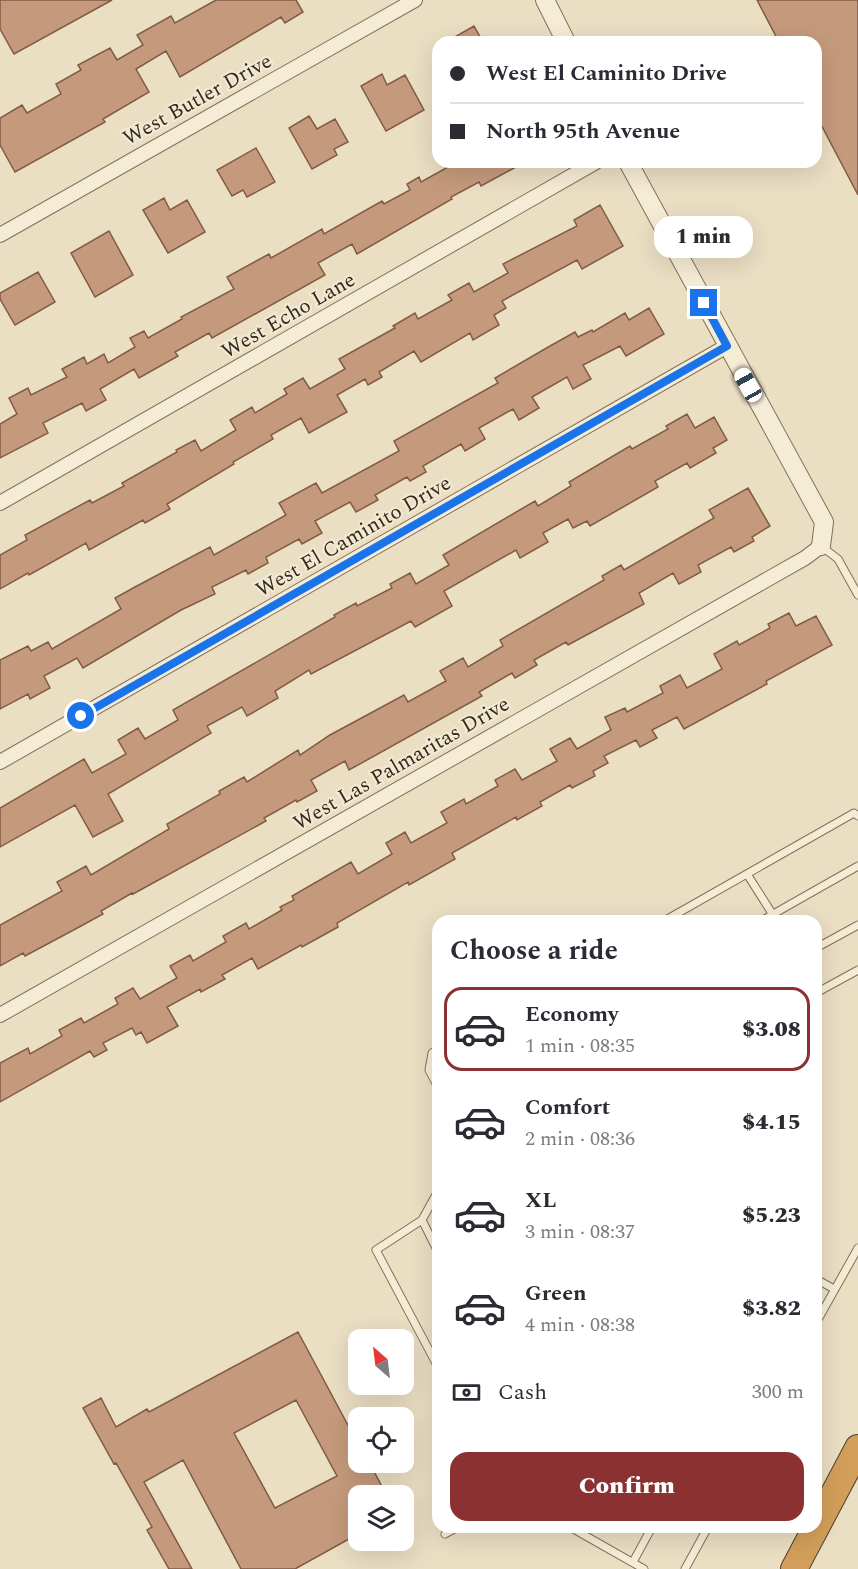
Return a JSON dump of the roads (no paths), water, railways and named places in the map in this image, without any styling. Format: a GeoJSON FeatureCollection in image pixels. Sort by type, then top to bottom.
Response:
{"type":"FeatureCollection","features":[{"type":"Feature","properties":{"kind":"highway"},"geometry":{"type":"LineString","coordinates":[[822,1517],[858,1448]]}},
{"type":"Feature","properties":{"kind":"highway"},"geometry":{"type":"LineString","coordinates":[[795,1569],[814,1533]]}},
{"type":"Feature","properties":{"kind":"street","name":"West Butler Drive"},"geometry":{"type":"LineString","coordinates":[[1,232],[415,0]]}},
{"type":"Feature","properties":{"kind":"street"},"geometry":{"type":"LineString","coordinates":[[544,0],[563,36]]}},
{"type":"Feature","properties":{"kind":"street","name":"West Echo Lane"},"geometry":{"type":"LineString","coordinates":[[0,504],[586,168]]}},
{"type":"Feature","properties":{"kind":"street"},"geometry":{"type":"LineString","coordinates":[[631,168],[824,522],[821,546]]}},
{"type":"Feature","properties":{"kind":"street","name":"West El Caminito Drive"},"geometry":{"type":"LineString","coordinates":[[0,762],[727,346]]}},
{"type":"Feature","properties":{"kind":"street","name":"West Las Palmaritas Drive"},"geometry":{"type":"LineString","coordinates":[[0,1015],[794,564],[821,546]]}},
{"type":"Feature","properties":{"kind":"lane"},"geometry":{"type":"LineString","coordinates":[[821,546],[838,559],[858,595]]}},
{"type":"Feature","properties":{"kind":"lane"},"geometry":{"type":"LineString","coordinates":[[675,915],[854,813],[858,816]]}},
{"type":"Feature","properties":{"kind":"lane"},"geometry":{"type":"LineString","coordinates":[[747,874],[773,915],[858,867]]}},
{"type":"Feature","properties":{"kind":"lane"},"geometry":{"type":"LineString","coordinates":[[822,945],[858,925]]}},
{"type":"Feature","properties":{"kind":"lane"},"geometry":{"type":"LineString","coordinates":[[822,989],[858,970]]}},
{"type":"Feature","properties":{"kind":"lane"},"geometry":{"type":"LineString","coordinates":[[432,1053],[429,1070],[432,1076]]}},
{"type":"Feature","properties":{"kind":"lane"},"geometry":{"type":"LineString","coordinates":[[432,1202],[422,1221],[376,1250],[432,1356]]}},
{"type":"Feature","properties":{"kind":"lane"},"geometry":{"type":"LineString","coordinates":[[422,1221],[432,1240]]}},
{"type":"Feature","properties":{"kind":"lane"},"geometry":{"type":"LineString","coordinates":[[822,1312],[858,1248]]}},
{"type":"Feature","properties":{"kind":"lane"},"geometry":{"type":"LineString","coordinates":[[822,1282],[834,1289]]}},
{"type":"Feature","properties":{"kind":"lane"},"geometry":{"type":"LineString","coordinates":[[581,1533],[645,1569]]}},
{"type":"Feature","properties":{"kind":"lane"},"geometry":{"type":"LineString","coordinates":[[633,1562],[649,1533]]}},
{"type":"Feature","properties":{"kind":"lane"},"geometry":{"type":"LineString","coordinates":[[685,1569],[705,1533]]}}]}
